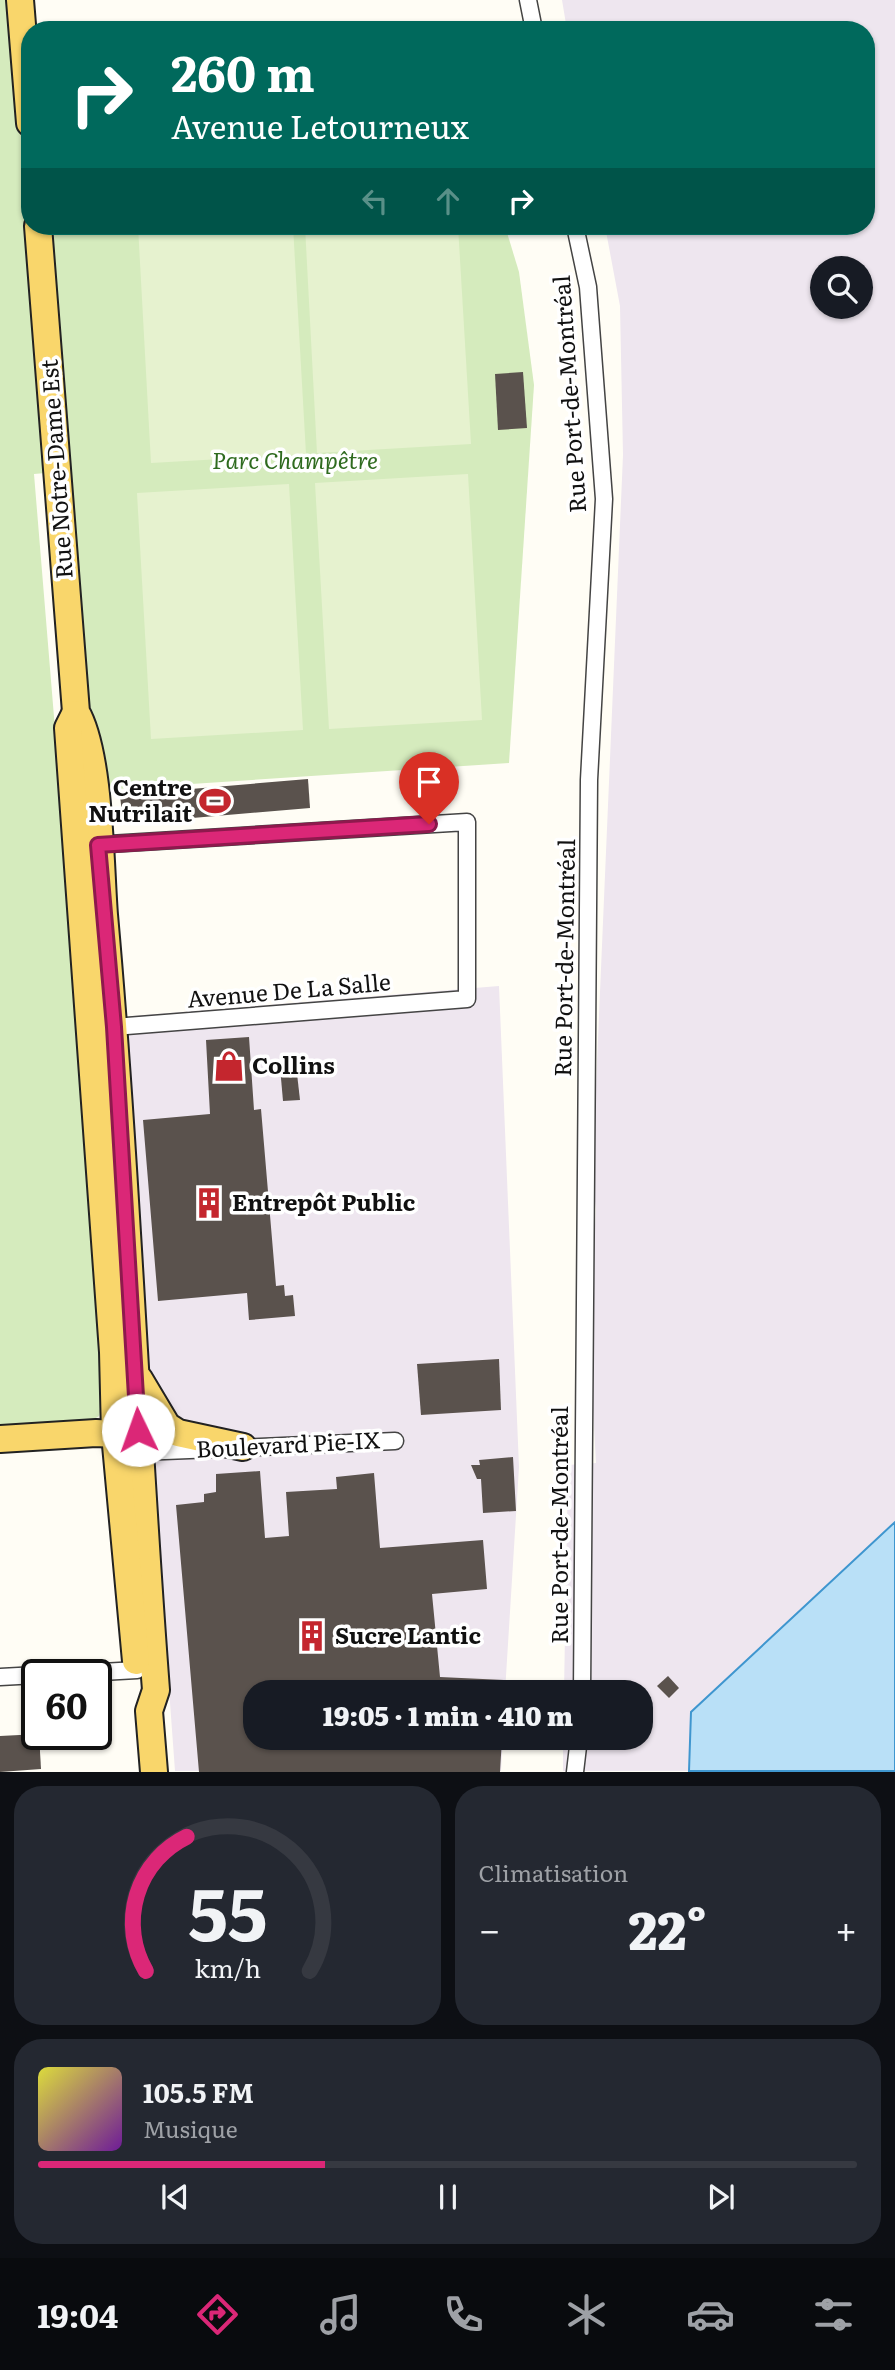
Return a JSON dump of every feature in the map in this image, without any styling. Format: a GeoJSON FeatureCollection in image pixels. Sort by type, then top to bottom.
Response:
{"type":"FeatureCollection","features":[{"type":"Feature","properties":{"kind":"main road"},"geometry":{"type":"LineString","coordinates":[[20,0],[22,21]]}},
{"type":"Feature","properties":{"kind":"main road","name":"Rue Notre-Dame Est"},"geometry":{"type":"LineString","coordinates":[[39,235],[76,712],[68,727],[114,1027],[135,1371],[124,1444],[139,1695],[149,1711]]}},
{"type":"Feature","properties":{"kind":"main road","name":"Rue Notre-Dame Est"},"geometry":{"type":"LineString","coordinates":[[87,846],[113,1352],[156,1690],[149,1711],[153,1772]]}},
{"type":"Feature","properties":{"kind":"main road"},"geometry":{"type":"LineString","coordinates":[[135,1371],[167,1426],[178,1433],[243,1447]]}},
{"type":"Feature","properties":{"kind":"main road","name":"Boulevard Pie-IX"},"geometry":{"type":"LineString","coordinates":[[0,1439],[124,1444]]}},
{"type":"Feature","properties":{"kind":"main road","name":"Boulevard Pie-IX"},"geometry":{"type":"LineString","coordinates":[[0,1452],[124,1444]]}},
{"type":"Feature","properties":{"kind":"street"},"geometry":{"type":"LineString","coordinates":[[528,0],[532,21]]}},
{"type":"Feature","properties":{"kind":"street","name":"Rue Port-de-Montréal"},"geometry":{"type":"LineString","coordinates":[[577,235],[588,286],[604,499],[589,780],[582,1680]]}},
{"type":"Feature","properties":{"kind":"street","name":"Avenue De La Salle"},"geometry":{"type":"LineString","coordinates":[[87,846],[467,822],[467,999],[114,1027]]}},
{"type":"Feature","properties":{"kind":"street","name":"Boulevard Pie-IX"},"geometry":{"type":"LineString","coordinates":[[124,1444],[243,1447],[395,1441]]}},
{"type":"Feature","properties":{"kind":"street"},"geometry":{"type":"LineString","coordinates":[[112,1671],[137,1670]]}},
{"type":"Feature","properties":{"kind":"street"},"geometry":{"type":"LineString","coordinates":[[0,1677],[21,1676]]}},
{"type":"Feature","properties":{"kind":"street"},"geometry":{"type":"LineString","coordinates":[[576,1772],[578,1750]]}},
{"type":"Feature","properties":{"kind":"shaded area"},"geometry":{"type":"Polygon","coordinates":[[[562,0],[895,0],[895,1522],[691,1712],[689,1771],[563,1771],[563,1750],[653,1750],[653,1680],[564,1680],[568,1465],[596,1463],[584,1243],[594,1243],[596,1209],[592,1179],[623,455],[620,306],[607,235],[875,235],[875,21],[566,21],[562,0]]]}},
{"type":"Feature","properties":{"kind":"shaded area"},"geometry":{"type":"Polygon","coordinates":[[[499,986],[519,1467],[506,1680],[243,1680],[243,1750],[502,1750],[501,1771],[175,1771],[120,1017],[499,986]]]}},
{"type":"Feature","properties":{"kind":"green space"},"geometry":{"type":"Polygon","coordinates":[[[0,0],[20,0],[21,235],[31,235],[57,472],[34,474],[82,1057],[103,1401],[99,1416],[91,1421],[0,1430],[0,0]]]}},
{"type":"Feature","properties":{"kind":"green space","name":"Parc Champêtre"},"geometry":{"type":"Polygon","coordinates":[[[45,235],[508,235],[519,272],[534,385],[509,763],[85,791],[45,235]]]}},
{"type":"Feature","properties":{"kind":"green space"},"geometry":{"type":"Polygon","coordinates":[[[138,235],[294,235],[306,454],[151,463],[138,235]]]}},
{"type":"Feature","properties":{"kind":"green space"},"geometry":{"type":"Polygon","coordinates":[[[305,235],[459,235],[471,444],[317,453],[305,235]]]}},
{"type":"Feature","properties":{"kind":"green space"},"geometry":{"type":"Polygon","coordinates":[[[468,474],[482,720],[329,729],[315,483],[468,474]]]}},
{"type":"Feature","properties":{"kind":"green space"},"geometry":{"type":"Polygon","coordinates":[[[289,484],[303,730],[151,739],[137,493],[289,484]]]}},
{"type":"Feature","properties":{"kind":"water"},"geometry":{"type":"Polygon","coordinates":[[[895,1522],[895,1771],[689,1771],[691,1712],[895,1522]]]}},
{"type":"Feature","properties":{"kind":"building"},"geometry":{"type":"Polygon","coordinates":[[[523,372],[527,428],[498,430],[495,374],[523,372]]]}},
{"type":"Feature","properties":{"kind":"building","name":"Centre Nutrilait"},"geometry":{"type":"Polygon","coordinates":[[[308,779],[310,808],[123,824],[120,795],[308,779]]]}},
{"type":"Feature","properties":{"kind":"building","name":"Entrepôt Public"},"geometry":{"type":"Polygon","coordinates":[[[249,1037],[254,1110],[261,1109],[276,1286],[284,1285],[285,1296],[293,1295],[295,1316],[249,1320],[247,1293],[158,1301],[143,1120],[210,1114],[206,1040],[249,1037]]]}},
{"type":"Feature","properties":{"kind":"building"},"geometry":{"type":"Polygon","coordinates":[[[296,1065],[300,1100],[283,1101],[280,1067],[296,1065]]]}},
{"type":"Feature","properties":{"kind":"building"},"geometry":{"type":"Polygon","coordinates":[[[499,1359],[501,1410],[421,1415],[417,1364],[499,1359]]]}},
{"type":"Feature","properties":{"kind":"building"},"geometry":{"type":"Polygon","coordinates":[[[513,1457],[516,1511],[483,1513],[481,1479],[477,1479],[471,1465],[480,1465],[479,1460],[513,1457]]]}},
{"type":"Feature","properties":{"kind":"building","name":"Sucre Lantic"},"geometry":{"type":"Polygon","coordinates":[[[260,1471],[265,1538],[289,1536],[286,1492],[337,1489],[336,1477],[374,1473],[380,1548],[483,1540],[487,1589],[432,1594],[440,1677],[504,1680],[243,1680],[243,1750],[501,1750],[500,1772],[199,1772],[176,1505],[204,1502],[204,1494],[216,1492],[216,1474],[260,1471]]]}},
{"type":"Feature","properties":{"kind":"building"},"geometry":{"type":"Polygon","coordinates":[[[668,1676],[679,1688],[669,1698],[657,1686],[668,1676]]]}},
{"type":"Feature","properties":{"kind":"building"},"geometry":{"type":"Polygon","coordinates":[[[21,1735],[21,1750],[40,1750],[41,1769],[0,1772],[0,1736],[21,1735]]]}},
{"type":"Feature","properties":{"kind":"place","name":"Centre Nutrilait"},"geometry":{"type":"Point","coordinates":[215,801]}},
{"type":"Feature","properties":{"kind":"place","name":"Collins"},"geometry":{"type":"Point","coordinates":[229,1066]}},
{"type":"Feature","properties":{"kind":"place","name":"Entrepôt Public"},"geometry":{"type":"Point","coordinates":[209,1203]}},
{"type":"Feature","properties":{"kind":"place","name":"Sucre Lantic"},"geometry":{"type":"Point","coordinates":[312,1636]}},
{"type":"Feature","properties":{"kind":"route"},"geometry":{"type":"LineString","coordinates":[[138,1430],[114,1027],[98,845],[429,824]]}}]}
